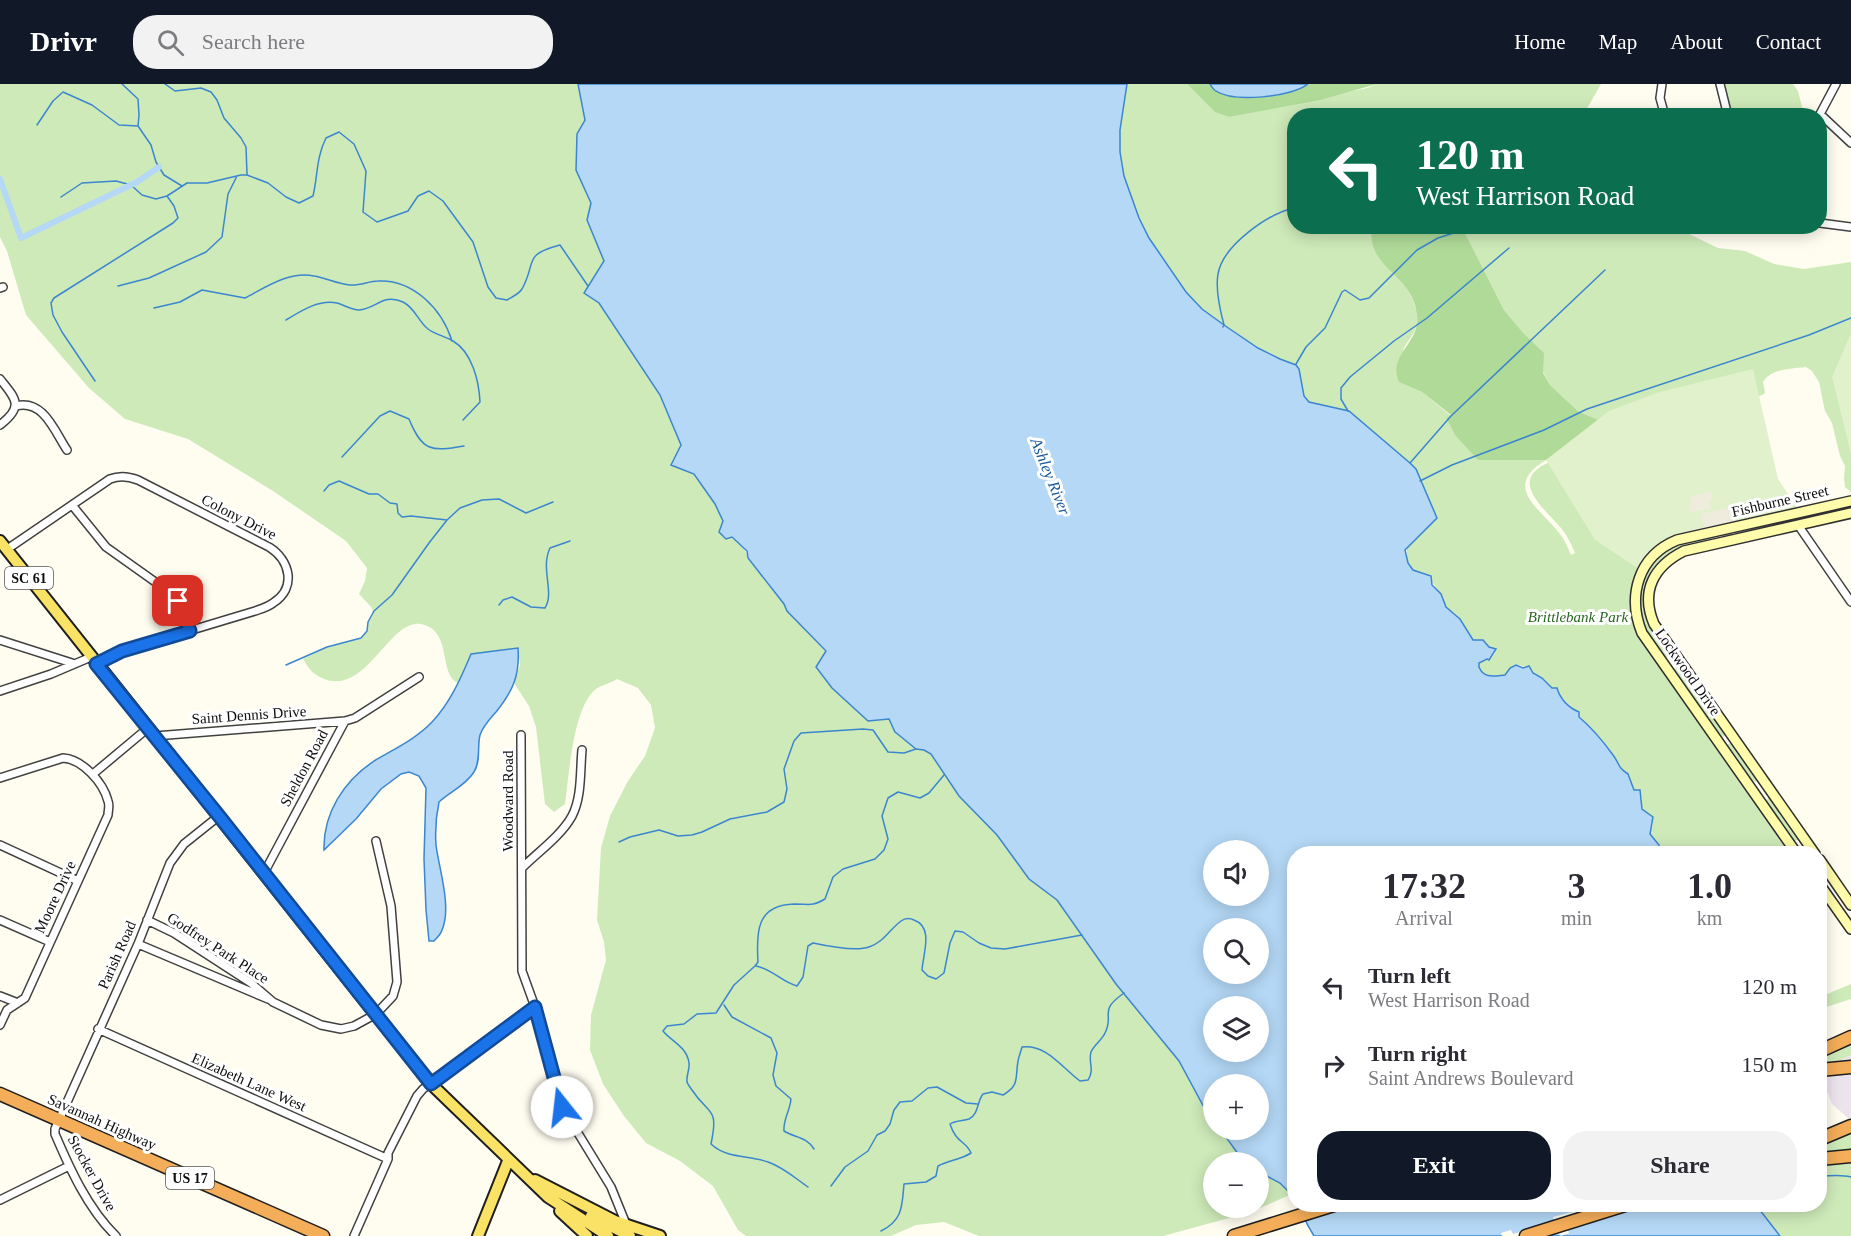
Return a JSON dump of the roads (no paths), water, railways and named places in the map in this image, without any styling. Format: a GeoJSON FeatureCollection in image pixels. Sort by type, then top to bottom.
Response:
{"type":"FeatureCollection","features":[{"type":"Feature","properties":{"kind":"highway"},"geometry":{"type":"LineString","coordinates":[[1827,1048],[1851,1037]]}},
{"type":"Feature","properties":{"kind":"highway"},"geometry":{"type":"LineString","coordinates":[[1827,1069],[1851,1067]]}},
{"type":"Feature","properties":{"kind":"highway","name":"Savannah Highway"},"geometry":{"type":"LineString","coordinates":[[0,1094],[323,1236]]}},
{"type":"Feature","properties":{"kind":"highway"},"geometry":{"type":"LineString","coordinates":[[1827,1136],[1851,1126]]}},
{"type":"Feature","properties":{"kind":"highway"},"geometry":{"type":"LineString","coordinates":[[1827,1158],[1851,1156]]}},
{"type":"Feature","properties":{"kind":"highway"},"geometry":{"type":"LineString","coordinates":[[1234,1236],[1311,1212]]}},
{"type":"Feature","properties":{"kind":"highway"},"geometry":{"type":"LineString","coordinates":[[1526,1236],[1602,1212]]}},
{"type":"Feature","properties":{"kind":"main road","name":"Fishburne Street"},"geometry":{"type":"LineString","coordinates":[[1716,531],[1851,501]]}},
{"type":"Feature","properties":{"kind":"main road","name":"Fishburne Street"},"geometry":{"type":"LineString","coordinates":[[1718,543],[1851,513]]}},
{"type":"Feature","properties":{"kind":"main road"},"geometry":{"type":"LineString","coordinates":[[1786,515],[1797,525]]}},
{"type":"Feature","properties":{"kind":"main road"},"geometry":{"type":"LineString","coordinates":[[1716,531],[1718,543]]}},
{"type":"Feature","properties":{"kind":"main road","name":"Lockwood Drive"},"geometry":{"type":"LineString","coordinates":[[1716,531],[1668,544],[1653,556],[1639,576],[1635,598],[1637,621],[1642,633],[1665,667],[1792,846]]}},
{"type":"Feature","properties":{"kind":"main road","name":"Lockwood Drive"},"geometry":{"type":"LineString","coordinates":[[1718,543],[1684,551],[1663,564],[1652,581],[1648,598],[1651,616],[1677,658],[1809,846]]}},
{"type":"Feature","properties":{"kind":"main road","name":"SC 61"},"geometry":{"type":"LineString","coordinates":[[3,546],[431,1084],[587,1236]]}},
{"type":"Feature","properties":{"kind":"main road"},"geometry":{"type":"LineString","coordinates":[[1665,667],[1677,658]]}},
{"type":"Feature","properties":{"kind":"main road"},"geometry":{"type":"LineString","coordinates":[[1720,744],[1732,735]]}},
{"type":"Feature","properties":{"kind":"main road"},"geometry":{"type":"LineString","coordinates":[[1756,794],[1768,786]]}},
{"type":"Feature","properties":{"kind":"main road"},"geometry":{"type":"LineString","coordinates":[[1801,846],[1806,841]]}},
{"type":"Feature","properties":{"kind":"main road"},"geometry":{"type":"LineString","coordinates":[[1827,870],[1851,906],[1840,914]]}},
{"type":"Feature","properties":{"kind":"main road"},"geometry":{"type":"LineString","coordinates":[[1827,895],[1851,929]]}},
{"type":"Feature","properties":{"kind":"main road"},"geometry":{"type":"LineString","coordinates":[[478,1236],[508,1161]]}},
{"type":"Feature","properties":{"kind":"main road","name":"SC 61"},"geometry":{"type":"LineString","coordinates":[[520,1171],[562,1195],[591,1216],[630,1236]]}},
{"type":"Feature","properties":{"kind":"main road"},"geometry":{"type":"LineString","coordinates":[[562,1195],[621,1223],[660,1236]]}},
{"type":"Feature","properties":{"kind":"main road"},"geometry":{"type":"LineString","coordinates":[[548,1197],[608,1236]]}},
{"type":"Feature","properties":{"kind":"street"},"geometry":{"type":"LineString","coordinates":[[1662,84],[1660,98],[1663,108]]}},
{"type":"Feature","properties":{"kind":"street"},"geometry":{"type":"LineString","coordinates":[[1720,84],[1726,108]]}},
{"type":"Feature","properties":{"kind":"street"},"geometry":{"type":"LineString","coordinates":[[1823,108],[1836,84]]}},
{"type":"Feature","properties":{"kind":"street"},"geometry":{"type":"LineString","coordinates":[[1827,120],[1851,143]]}},
{"type":"Feature","properties":{"kind":"street"},"geometry":{"type":"LineString","coordinates":[[1827,224],[1851,227]]}},
{"type":"Feature","properties":{"kind":"street"},"geometry":{"type":"LineString","coordinates":[[0,379],[16,398],[16,406]]}},
{"type":"Feature","properties":{"kind":"street"},"geometry":{"type":"LineString","coordinates":[[0,425],[16,406],[32,405],[41,411],[67,450]]}},
{"type":"Feature","properties":{"kind":"street","name":"Colony Drive"},"geometry":{"type":"LineString","coordinates":[[0,691],[51,674],[72,663],[94,661],[255,611],[275,602],[286,589],[289,578],[284,559],[269,547],[131,477],[117,476],[110,479],[72,505],[3,546]]}},
{"type":"Feature","properties":{"kind":"street"},"geometry":{"type":"LineString","coordinates":[[72,505],[106,547],[175,596],[190,631]]}},
{"type":"Feature","properties":{"kind":"street"},"geometry":{"type":"LineString","coordinates":[[1797,525],[1851,602]]}},
{"type":"Feature","properties":{"kind":"street"},"geometry":{"type":"LineString","coordinates":[[0,640],[72,663]]}},
{"type":"Feature","properties":{"kind":"street","name":"Sheldon Road"},"geometry":{"type":"LineString","coordinates":[[264,873],[345,721],[355,718],[419,677]]}},
{"type":"Feature","properties":{"kind":"street","name":"Saint Dennis Drive"},"geometry":{"type":"LineString","coordinates":[[151,732],[345,721]]}},
{"type":"Feature","properties":{"kind":"street"},"geometry":{"type":"LineString","coordinates":[[93,774],[151,732]]}},
{"type":"Feature","properties":{"kind":"street","name":"Woodward Road"},"geometry":{"type":"LineString","coordinates":[[521,735],[522,971],[535,1007],[562,1107],[611,1187],[621,1210],[621,1223]]}},
{"type":"Feature","properties":{"kind":"street","name":"Woodward Road"},"geometry":{"type":"LineString","coordinates":[[522,868],[557,835],[572,817],[578,798],[582,750]]}},
{"type":"Feature","properties":{"kind":"street","name":"Moore Drive"},"geometry":{"type":"LineString","coordinates":[[0,778],[63,758],[78,761],[93,774],[108,798],[109,805],[108,816],[24,998],[7,1010],[0,1025]]}},
{"type":"Feature","properties":{"kind":"street","name":"Parish Road"},"geometry":{"type":"LineString","coordinates":[[58,1119],[138,944],[170,862],[177,852],[219,816]]}},
{"type":"Feature","properties":{"kind":"street"},"geometry":{"type":"LineString","coordinates":[[376,841],[392,906],[397,982],[393,996],[376,1014]]}},
{"type":"Feature","properties":{"kind":"street"},"geometry":{"type":"LineString","coordinates":[[0,845],[78,881]]}},
{"type":"Feature","properties":{"kind":"street"},"geometry":{"type":"LineString","coordinates":[[0,920],[50,942]]}},
{"type":"Feature","properties":{"kind":"street","name":"Godfrey Park Place"},"geometry":{"type":"LineString","coordinates":[[147,920],[174,933],[251,982],[273,1002]]}},
{"type":"Feature","properties":{"kind":"street","name":"Godfrey Park Place"},"geometry":{"type":"LineString","coordinates":[[138,944],[321,1025],[341,1029],[354,1026],[376,1014]]}},
{"type":"Feature","properties":{"kind":"street"},"geometry":{"type":"LineString","coordinates":[[0,996],[18,1004]]}},
{"type":"Feature","properties":{"kind":"street"},"geometry":{"type":"LineString","coordinates":[[354,1236],[388,1159],[388,1153],[417,1096],[535,1007]]}},
{"type":"Feature","properties":{"kind":"street","name":"Elizabeth Lane West"},"geometry":{"type":"LineString","coordinates":[[98,1029],[388,1159]]}},
{"type":"Feature","properties":{"kind":"street","name":"Stocker Drive"},"geometry":{"type":"LineString","coordinates":[[58,1119],[55,1134],[69,1166],[99,1216],[116,1236]]}},
{"type":"Feature","properties":{"kind":"street"},"geometry":{"type":"LineString","coordinates":[[0,1200],[69,1166]]}},
{"type":"Feature","properties":{"kind":"water","name":"Ashley River"},"geometry":{"type":"Polygon","coordinates":[[[578,84],[1127,84],[1120,130],[1120,152],[1124,176],[1149,238],[1186,292],[1202,309],[1258,348],[1296,365],[1299,369],[1304,396],[1309,402],[1349,411],[1416,469],[1437,518],[1405,550],[1408,563],[1413,570],[1431,576],[1432,585],[1441,594],[1446,607],[1460,619],[1473,640],[1483,640],[1489,647],[1496,649],[1489,660],[1479,663],[1481,671],[1490,676],[1505,675],[1510,668],[1516,665],[1523,668],[1529,666],[1533,673],[1552,688],[1557,688],[1565,703],[1579,712],[1579,717],[1597,735],[1620,767],[1628,774],[1634,790],[1640,790],[1642,809],[1653,817],[1650,834],[1659,846],[1287,846],[1287,1190],[1269,1177],[1269,1152],[1237,1152],[1228,1140],[1269,1140],[1269,1074],[1203,1074],[1203,1105],[1179,1061],[1116,984],[1057,900],[1029,879],[997,835],[959,796],[931,754],[916,749],[895,732],[889,719],[868,721],[832,688],[816,667],[826,651],[787,611],[748,558],[747,551],[732,537],[726,539],[719,532],[723,521],[715,504],[694,474],[671,465],[681,445],[660,395],[599,303],[584,293],[604,261],[587,220],[591,203],[576,170],[577,134],[585,120],[578,84]]]}},
{"type":"Feature","properties":{"kind":"water"},"geometry":{"type":"Polygon","coordinates":[[[1210,84],[1308,84],[1300,89],[1277,95],[1236,97],[1215,91],[1210,84]]]}},
{"type":"Feature","properties":{"kind":"water"},"geometry":{"type":"Polygon","coordinates":[[[518,648],[518,666],[514,682],[507,697],[481,732],[474,772],[462,785],[439,802],[436,845],[446,910],[441,933],[434,941],[429,941],[424,859],[426,788],[419,776],[409,772],[401,774],[381,789],[356,819],[324,850],[327,823],[337,799],[353,778],[374,761],[419,734],[438,715],[454,690],[471,654],[518,648]]]}},
{"type":"Feature","properties":{"kind":"water"},"geometry":{"type":"Polygon","coordinates":[[[1303,1212],[1761,1212],[1780,1236],[1314,1236],[1303,1212]]]}},
{"type":"Feature","properties":{"kind":"waterway"},"geometry":{"type":"LineString","coordinates":[[122,84],[138,99],[138,126]]}},
{"type":"Feature","properties":{"kind":"waterway"},"geometry":{"type":"LineString","coordinates":[[165,84],[175,91],[201,88],[211,92],[224,118],[246,147],[247,174]]}},
{"type":"Feature","properties":{"kind":"waterway"},"geometry":{"type":"LineString","coordinates":[[37,125],[53,101],[63,92],[92,105],[119,125],[138,126],[151,145],[156,162],[164,175],[182,186]]}},
{"type":"Feature","properties":{"kind":"waterway"},"geometry":{"type":"LineString","coordinates":[[61,197],[82,183],[116,181],[131,185],[142,195],[156,199],[167,196],[187,183],[207,183],[247,175],[268,183],[286,197],[299,203],[313,196],[323,145],[326,138],[339,132],[354,144],[366,171],[363,212],[377,222],[408,211],[418,196],[429,191],[443,201],[473,242],[488,287],[496,298],[507,300],[519,292],[535,256],[560,245],[588,286]]}},
{"type":"Feature","properties":{"kind":"waterway"},"geometry":{"type":"LineString","coordinates":[[0,179],[21,238],[137,182],[159,167]]}},
{"type":"Feature","properties":{"kind":"waterway"},"geometry":{"type":"LineString","coordinates":[[118,286],[149,278],[206,252],[222,237],[228,194],[237,176]]}},
{"type":"Feature","properties":{"kind":"waterway"},"geometry":{"type":"LineString","coordinates":[[95,381],[62,332],[53,315],[51,303],[54,298],[173,223],[178,218],[167,196]]}},
{"type":"Feature","properties":{"kind":"waterway"},"geometry":{"type":"LineString","coordinates":[[1223,327],[1217,287],[1218,274],[1228,252],[1248,232],[1287,210]]}},
{"type":"Feature","properties":{"kind":"waterway"},"geometry":{"type":"LineString","coordinates":[[1296,364],[1306,347],[1325,328],[1342,292],[1345,290],[1360,300],[1369,298],[1417,250],[1450,234]]}},
{"type":"Feature","properties":{"kind":"waterway"},"geometry":{"type":"LineString","coordinates":[[1348,411],[1341,399],[1341,388],[1350,377],[1394,341],[1427,318],[1509,248]]}},
{"type":"Feature","properties":{"kind":"waterway"},"geometry":{"type":"LineString","coordinates":[[1410,463],[1451,416],[1605,270]]}},
{"type":"Feature","properties":{"kind":"waterway"},"geometry":{"type":"LineString","coordinates":[[154,308],[180,302],[202,290],[245,298],[278,281],[305,275],[350,285],[375,281],[391,282],[403,285],[424,298],[441,318],[452,341]]}},
{"type":"Feature","properties":{"kind":"waterway"},"geometry":{"type":"LineString","coordinates":[[286,320],[310,307],[330,302],[359,310],[390,299],[403,302],[428,329],[460,346],[470,360],[476,376],[480,402],[463,420]]}},
{"type":"Feature","properties":{"kind":"waterway"},"geometry":{"type":"LineString","coordinates":[[1420,481],[1452,465],[1544,430],[1587,409],[1809,335],[1851,318]]}},
{"type":"Feature","properties":{"kind":"waterway"},"geometry":{"type":"LineString","coordinates":[[342,457],[380,416],[390,411],[409,419],[418,438],[429,447],[443,449],[464,446]]}},
{"type":"Feature","properties":{"kind":"waterway"},"geometry":{"type":"LineString","coordinates":[[324,491],[329,485],[339,481],[369,494],[378,494],[390,503],[397,504],[398,513],[402,517],[447,520]]}},
{"type":"Feature","properties":{"kind":"waterway"},"geometry":{"type":"LineString","coordinates":[[286,665],[327,647],[361,638],[367,631],[368,622],[374,611],[392,595],[429,543],[460,508],[482,500],[499,499],[526,513],[553,502]]}},
{"type":"Feature","properties":{"kind":"waterway"},"geometry":{"type":"LineString","coordinates":[[499,605],[503,600],[512,597],[531,607],[545,608],[549,595],[547,556],[550,548],[570,541]]}},
{"type":"Feature","properties":{"kind":"waterway"},"geometry":{"type":"LineString","coordinates":[[619,842],[659,830],[678,836],[692,835],[730,819],[767,812],[784,802],[787,789],[784,769],[794,741],[801,733],[873,730],[888,752],[904,753],[916,749]]}},
{"type":"Feature","properties":{"kind":"waterway"},"geometry":{"type":"LineString","coordinates":[[808,1187],[773,1164],[724,1152],[711,1144],[713,1117],[687,1083],[688,1057],[663,1031],[667,1026],[684,1024],[697,1014],[716,1013],[734,985],[758,962],[759,930],[766,915],[772,909],[782,906],[807,905],[825,899],[833,877],[843,869],[875,859],[884,850],[888,839],[882,816],[888,798],[898,792],[920,798],[929,793],[944,775]]}},
{"type":"Feature","properties":{"kind":"waterway"},"geometry":{"type":"LineString","coordinates":[[756,966],[797,986],[803,977],[808,946],[813,943],[849,949],[869,947],[883,939],[904,919],[912,919],[924,929],[926,942],[922,970],[928,976],[936,979],[944,973],[955,931],[963,932],[991,948],[1005,949],[1082,935]]}},
{"type":"Feature","properties":{"kind":"waterway"},"geometry":{"type":"LineString","coordinates":[[881,1231],[894,1222],[900,1212],[904,1184],[926,1182],[936,1176],[938,1166],[971,1153],[955,1135],[950,1124],[972,1117],[983,1094],[992,1092],[1003,1095],[1012,1088],[1016,1081],[1022,1047],[1039,1049],[1054,1058],[1080,1081],[1088,1080],[1091,1073],[1091,1052],[1108,1027],[1108,1013],[1111,1005],[1124,993]]}},
{"type":"Feature","properties":{"kind":"waterway"},"geometry":{"type":"LineString","coordinates":[[724,1005],[732,1017],[771,1038],[777,1053],[773,1075],[776,1086],[791,1099],[784,1131],[804,1139],[814,1149]]}},
{"type":"Feature","properties":{"kind":"waterway"},"geometry":{"type":"LineString","coordinates":[[831,1186],[845,1167],[868,1151],[877,1135],[885,1131],[900,1102],[912,1101],[928,1088],[937,1087],[966,1103],[978,1104]]}},
{"type":"Feature","properties":{"kind":"waterway"},"geometry":{"type":"LineString","coordinates":[[1827,1176],[1851,1177]]}},
{"type":"Feature","properties":{"kind":"park label","name":"Brittlebank Park"},"geometry":{"type":"Point","coordinates":[1578,617]}}]}
